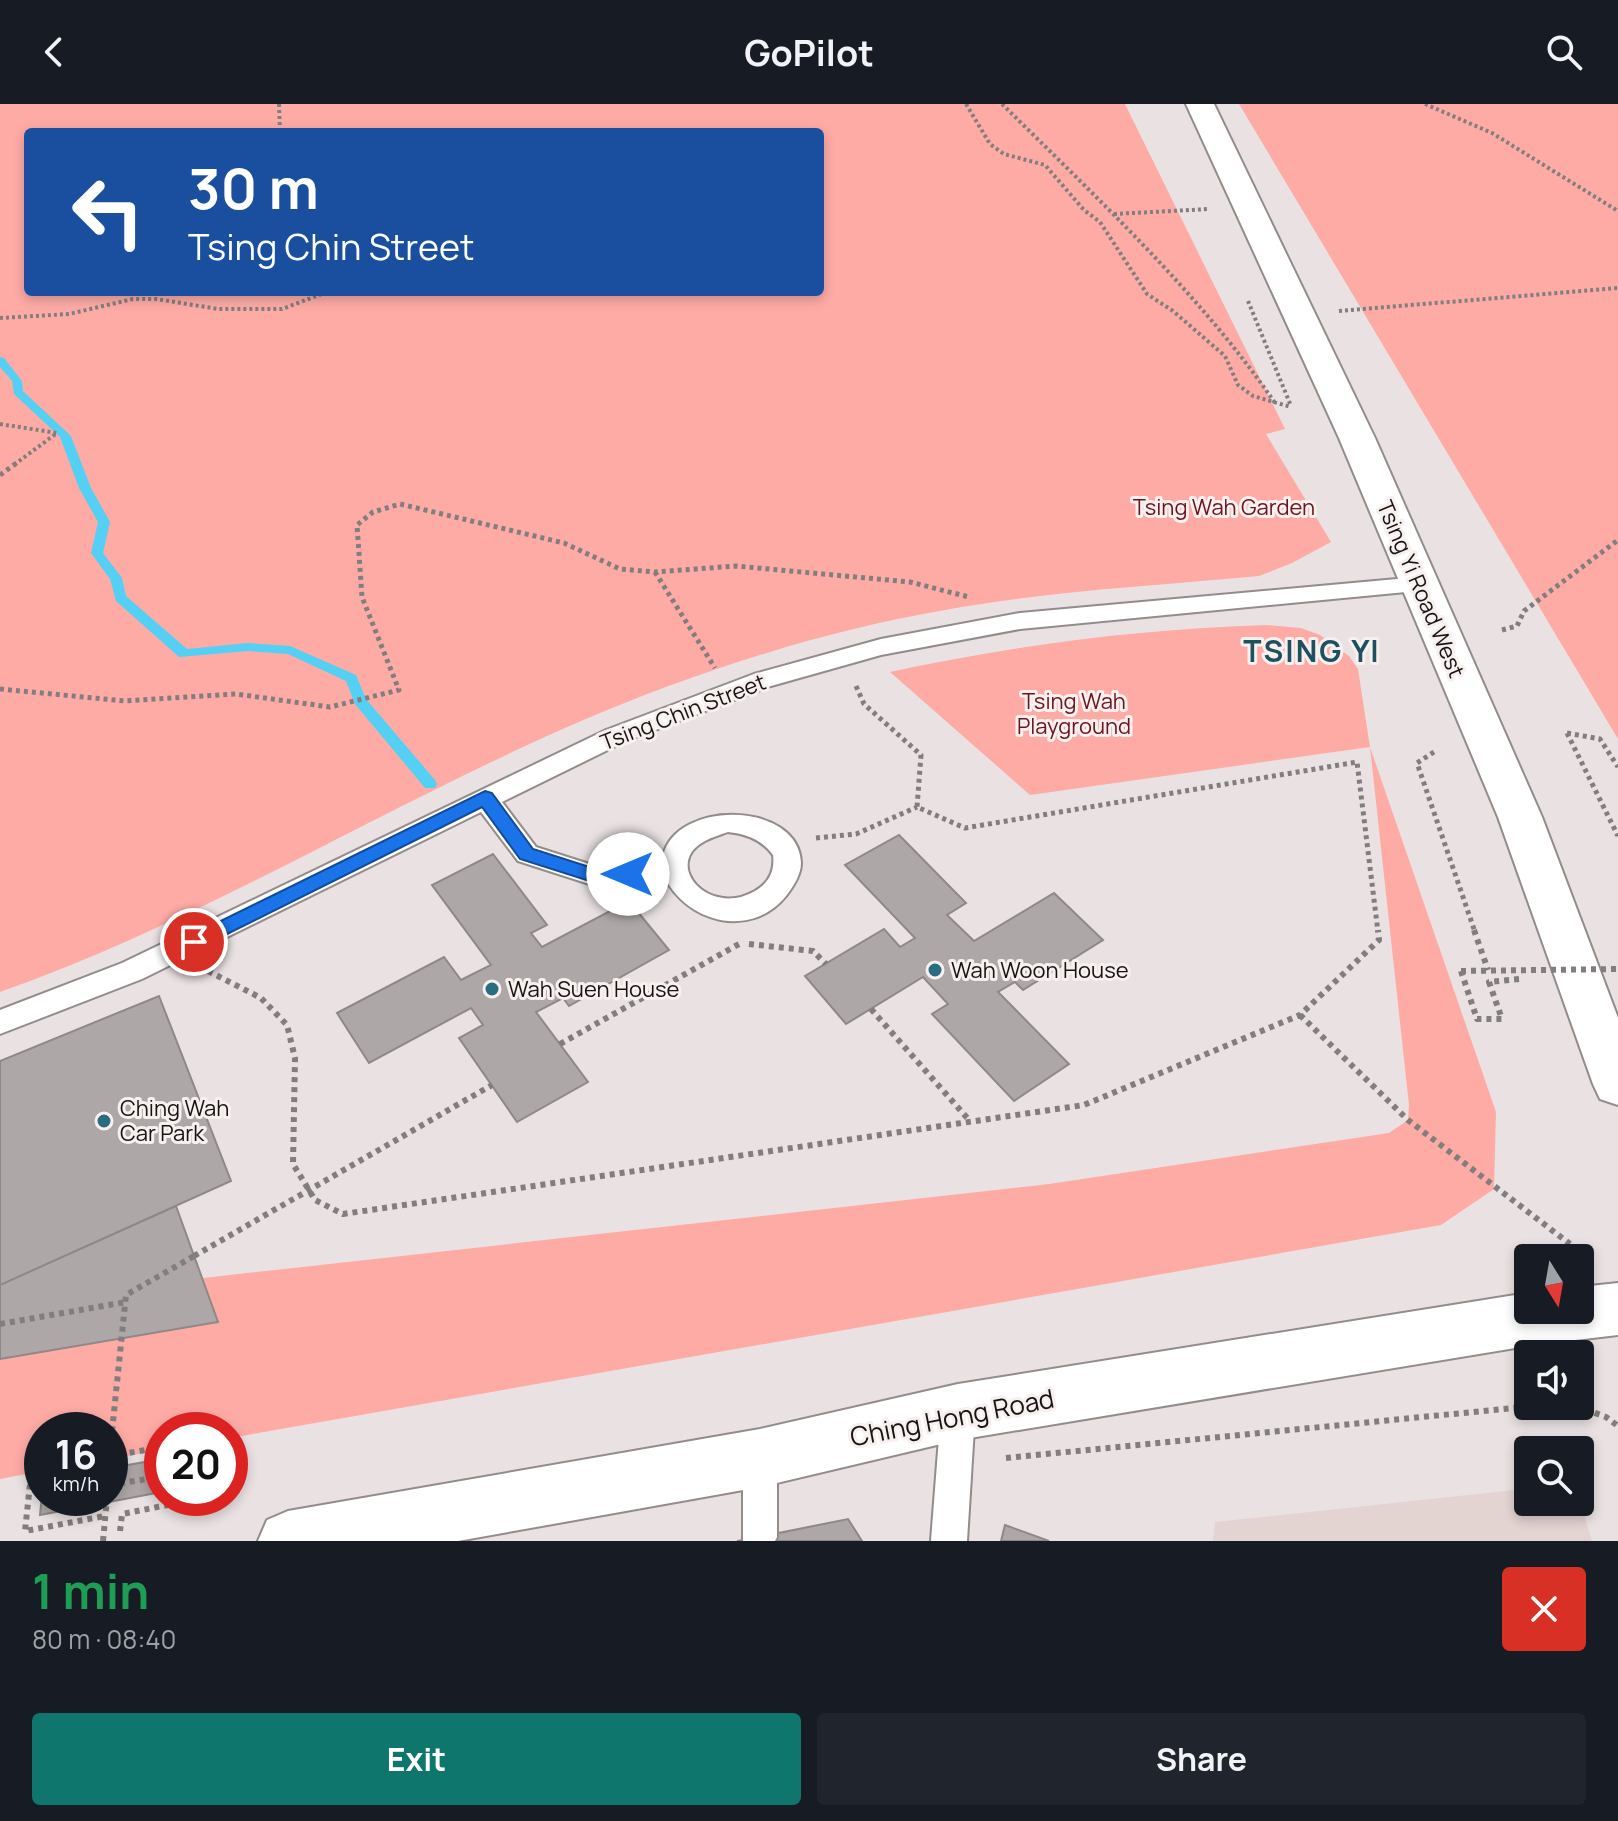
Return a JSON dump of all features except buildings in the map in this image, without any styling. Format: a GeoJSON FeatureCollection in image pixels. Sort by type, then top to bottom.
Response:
{"type":"FeatureCollection","features":[{"type":"Feature","properties":{"kind":"main road","name":"Tsing Yi Road West"},"geometry":{"type":"LineString","coordinates":[[1200,104],[1357,438],[1520,817],[1618,1084]]}},
{"type":"Feature","properties":{"kind":"main road","name":"Ching Hong Road"},"geometry":{"type":"LineString","coordinates":[[288,1541],[420,1530],[760,1458],[957,1437],[1518,1322],[1618,1309]]}},
{"type":"Feature","properties":{"kind":"lane","name":"Tsing Chin Street"},"geometry":{"type":"LineString","coordinates":[[0,1022],[132,971],[485,798],[664,716],[763,680],[881,647],[950,632],[1061,616],[1419,585]]}},
{"type":"Feature","properties":{"kind":"lane"},"geometry":{"type":"LineString","coordinates":[[485,798],[527,854],[605,879],[673,864]]}},
{"type":"Feature","properties":{"kind":"lane"},"geometry":{"type":"LineString","coordinates":[[727,822],[747,823],[765,830],[779,841],[786,855],[783,879],[766,899],[748,907],[727,910],[693,900],[682,890],[675,877],[673,864],[679,848],[707,826],[727,822]]}},
{"type":"Feature","properties":{"kind":"lane"},"geometry":{"type":"LineString","coordinates":[[949,1541],[957,1437]]}},
{"type":"Feature","properties":{"kind":"lane"},"geometry":{"type":"LineString","coordinates":[[759,1537],[760,1458]]}},
{"type":"Feature","properties":{"kind":"path"},"geometry":{"type":"LineString","coordinates":[[279,104],[280,128]]}},
{"type":"Feature","properties":{"kind":"path"},"geometry":{"type":"LineString","coordinates":[[966,104],[990,144],[1004,154],[1045,165],[1084,210],[1100,222],[1147,294],[1173,311],[1225,356],[1238,385],[1253,396],[1291,407]]}},
{"type":"Feature","properties":{"kind":"path"},"geometry":{"type":"LineString","coordinates":[[1002,104],[1114,214],[1249,365],[1275,404]]}},
{"type":"Feature","properties":{"kind":"path"},"geometry":{"type":"LineString","coordinates":[[1425,104],[1492,133],[1618,211]]}},
{"type":"Feature","properties":{"kind":"path"},"geometry":{"type":"LineString","coordinates":[[1114,214],[1210,209]]}},
{"type":"Feature","properties":{"kind":"path"},"geometry":{"type":"LineString","coordinates":[[1343,311],[1618,288]]}},
{"type":"Feature","properties":{"kind":"path"},"geometry":{"type":"LineString","coordinates":[[0,318],[69,314],[133,299],[156,299],[218,309],[282,309],[316,296]]}},
{"type":"Feature","properties":{"kind":"path"},"geometry":{"type":"LineString","coordinates":[[0,424],[57,433],[0,475]]}},
{"type":"Feature","properties":{"kind":"path"},"geometry":{"type":"LineString","coordinates":[[0,689],[125,701],[236,694],[330,707],[399,690],[362,597],[357,525],[373,512],[400,504],[564,543],[620,569],[655,572],[751,567],[910,582],[971,598]]}},
{"type":"Feature","properties":{"kind":"path"},"geometry":{"type":"LineString","coordinates":[[1502,630],[1517,626],[1524,611],[1618,540]]}},
{"type":"Feature","properties":{"kind":"path"},"geometry":{"type":"LineString","coordinates":[[655,572],[720,675]]}},
{"type":"Feature","properties":{"kind":"path"},"geometry":{"type":"LineString","coordinates":[[850,674],[864,704],[921,755],[917,807]]}},
{"type":"Feature","properties":{"kind":"path"},"geometry":{"type":"LineString","coordinates":[[1618,767],[1600,739],[1567,733],[1618,836]]}},
{"type":"Feature","properties":{"kind":"path"},"geometry":{"type":"LineString","coordinates":[[1434,752],[1417,763],[1488,970]]}},
{"type":"Feature","properties":{"kind":"path"},"geometry":{"type":"LineString","coordinates":[[203,964],[210,974],[261,998],[287,1025],[295,1058],[293,1164],[315,1200],[343,1214],[1084,1105],[1300,1015],[1379,940],[1357,762],[965,828],[917,807],[856,834],[779,841]]}},
{"type":"Feature","properties":{"kind":"path"},"geometry":{"type":"LineString","coordinates":[[560,1044],[740,943],[813,951],[826,964]]}},
{"type":"Feature","properties":{"kind":"path"},"geometry":{"type":"LineString","coordinates":[[1519,979],[1489,982],[1502,1019],[1477,1019],[1461,971],[1618,969]]}},
{"type":"Feature","properties":{"kind":"path"},"geometry":{"type":"LineString","coordinates":[[871,1009],[971,1122]]}},
{"type":"Feature","properties":{"kind":"path"},"geometry":{"type":"LineString","coordinates":[[1300,1015],[1408,1120],[1570,1244]]}},
{"type":"Feature","properties":{"kind":"path"},"geometry":{"type":"LineString","coordinates":[[114,1412],[126,1295],[492,1085]]}},
{"type":"Feature","properties":{"kind":"path"},"geometry":{"type":"LineString","coordinates":[[0,1324],[126,1302]]}},
{"type":"Feature","properties":{"kind":"path"},"geometry":{"type":"LineString","coordinates":[[957,1437],[1514,1407]]}},
{"type":"Feature","properties":{"kind":"path"},"geometry":{"type":"LineString","coordinates":[[1594,1413],[1618,1426]]}},
{"type":"Feature","properties":{"kind":"path"},"geometry":{"type":"LineString","coordinates":[[120,1531],[122,1514],[144,1510]]}},
{"type":"Feature","properties":{"kind":"path"},"geometry":{"type":"LineString","coordinates":[[27,1516],[25,1531],[105,1516],[103,1541]]}},
{"type":"Feature","properties":{"kind":"shaded area"},"geometry":{"type":"Polygon","coordinates":[[[1514,1490],[1514,1516],[1584,1516],[1592,1541],[1213,1541],[1215,1522],[1514,1490]]]}},
{"type":"Feature","properties":{"kind":"green space","name":"Tsing Wah Garden"},"geometry":{"type":"Polygon","coordinates":[[[0,104],[1125,104],[1285,429],[1266,434],[1331,542],[1259,576],[984,603],[839,633],[700,675],[581,721],[498,759],[252,882],[86,959],[0,992],[0,104]]]}},
{"type":"Feature","properties":{"kind":"green space"},"geometry":{"type":"Polygon","coordinates":[[[1239,104],[1618,104],[1618,739],[1239,104]]]}},
{"type":"Feature","properties":{"kind":"green space","name":"Tsing Wah Playground"},"geometry":{"type":"Polygon","coordinates":[[[1267,625],[1301,628],[1320,635],[1349,656],[1358,669],[1370,747],[1030,795],[890,672],[1077,640],[1172,630],[1267,625]]]}},
{"type":"Feature","properties":{"kind":"green space"},"geometry":{"type":"Polygon","coordinates":[[[1370,747],[1496,1112],[1494,1189],[1441,1225],[248,1435],[248,1412],[144,1412],[144,1453],[128,1456],[128,1412],[24,1412],[24,1474],[0,1479],[0,1359],[217,1322],[203,1278],[1049,1184],[1389,1133],[1408,1120],[1409,1105],[1370,747]]]}},
{"type":"Feature","properties":{"kind":"waterway"},"geometry":{"type":"LineString","coordinates":[[0,360],[17,381],[18,392],[65,436],[85,488],[104,522],[97,553],[116,578],[120,598],[184,654],[248,647],[290,650],[351,678],[360,701],[430,784]]}},
{"type":"Feature","properties":{"kind":"place","name":"Wah Woon House"},"geometry":{"type":"Point","coordinates":[935,970]}},
{"type":"Feature","properties":{"kind":"place","name":"Wah Suen House"},"geometry":{"type":"Point","coordinates":[492,989]}},
{"type":"Feature","properties":{"kind":"place","name":"Ching Wah Car Park"},"geometry":{"type":"Point","coordinates":[104,1121]}},
{"type":"Feature","properties":{"kind":"district","name":"TSING YI"},"geometry":{"type":"Point","coordinates":[1312,650]}},
{"type":"Feature","properties":{"kind":"route"},"geometry":{"type":"LineString","coordinates":[[194,942],[485,798],[527,854],[605,879],[628,874]]}}]}
